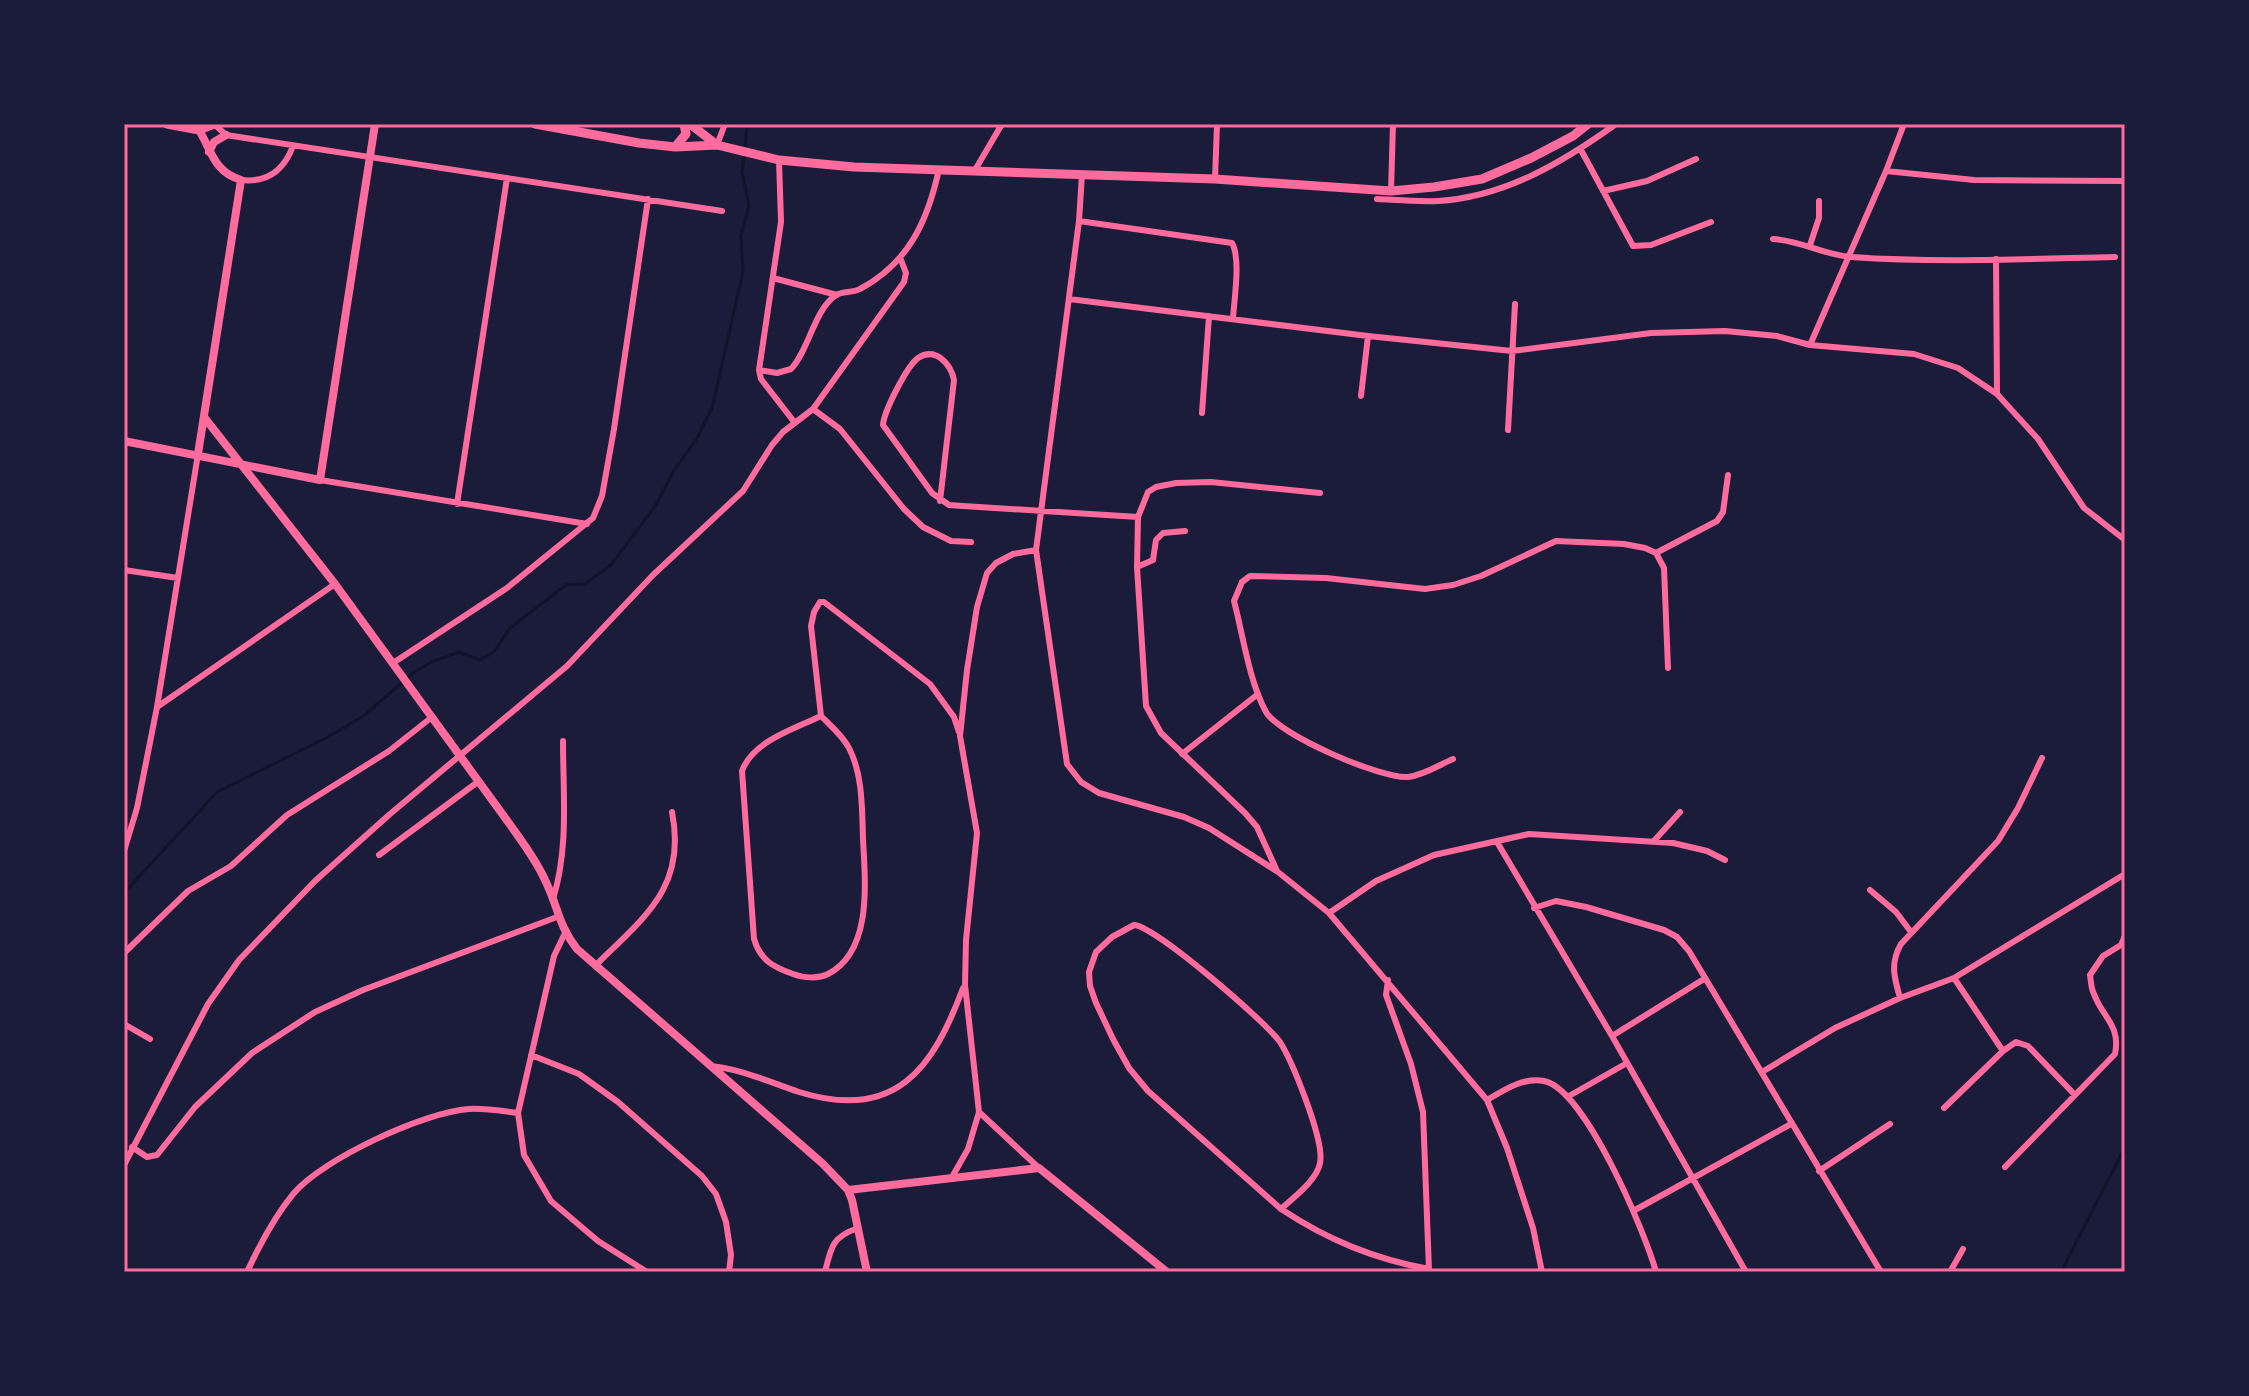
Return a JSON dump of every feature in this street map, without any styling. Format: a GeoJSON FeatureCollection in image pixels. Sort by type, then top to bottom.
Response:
{"type":"FeatureCollection","features":[{"type":"Feature","properties":{"kind":"main road"},"geometry":{"type":"LineString","coordinates":[[167,124],[199,130],[214,124]]}},
{"type":"Feature","properties":{"kind":"main road"},"geometry":{"type":"LineString","coordinates":[[535,124],[639,143],[675,147],[717,145],[779,160],[854,167],[1082,173],[1391,191],[1482,179],[1531,158],[1573,136],[1588,124]]}},
{"type":"Feature","properties":{"kind":"main road"},"geometry":{"type":"LineString","coordinates":[[675,147],[686,134],[687,124],[717,145]]}},
{"type":"Feature","properties":{"kind":"street"},"geometry":{"type":"LineString","coordinates":[[214,124],[226,135],[722,211]]}},
{"type":"Feature","properties":{"kind":"street"},"geometry":{"type":"LineString","coordinates":[[320,480],[375,124]]}},
{"type":"Feature","properties":{"kind":"street"},"geometry":{"type":"LineString","coordinates":[[717,145],[725,124]]}},
{"type":"Feature","properties":{"kind":"street"},"geometry":{"type":"LineString","coordinates":[[975,170],[1002,124]]}},
{"type":"Feature","properties":{"kind":"street"},"geometry":{"type":"LineString","coordinates":[[1215,179],[1217,124]]}},
{"type":"Feature","properties":{"kind":"street"},"geometry":{"type":"LineString","coordinates":[[1391,191],[1393,124]]}},
{"type":"Feature","properties":{"kind":"street"},"geometry":{"type":"LineString","coordinates":[[1377,199],[1439,201],[1497,190],[1554,166],[1616,124]]}},
{"type":"Feature","properties":{"kind":"street"},"geometry":{"type":"LineString","coordinates":[[1810,345],[1904,124]]}},
{"type":"Feature","properties":{"kind":"street"},"geometry":{"type":"LineString","coordinates":[[199,130],[223,172],[241,180],[271,176],[283,165],[293,146]]}},
{"type":"Feature","properties":{"kind":"street"},"geometry":{"type":"LineString","coordinates":[[209,152],[214,142],[226,135]]}},
{"type":"Feature","properties":{"kind":"street"},"geometry":{"type":"LineString","coordinates":[[1581,150],[1622,228],[1637,247],[1651,245],[1711,222]]}},
{"type":"Feature","properties":{"kind":"street"},"geometry":{"type":"LineString","coordinates":[[1603,191],[1647,181],[1696,159]]}},
{"type":"Feature","properties":{"kind":"street"},"geometry":{"type":"LineString","coordinates":[[779,160],[781,222],[759,370],[761,379],[795,423]]}},
{"type":"Feature","properties":{"kind":"street"},"geometry":{"type":"LineString","coordinates":[[773,278],[837,295],[858,291],[901,260],[922,224],[939,169]]}},
{"type":"Feature","properties":{"kind":"street"},"geometry":{"type":"LineString","coordinates":[[1886,171],[1974,180],[2125,181]]}},
{"type":"Feature","properties":{"kind":"street"},"geometry":{"type":"LineString","coordinates":[[1082,173],[1079,221],[1036,550],[1067,764],[1073,773],[1099,793],[1184,817],[1209,828],[1278,872],[1329,913],[1487,1100],[1533,1228],[1542,1272]]}},
{"type":"Feature","properties":{"kind":"street"},"geometry":{"type":"LineString","coordinates":[[457,504],[507,178]]}},
{"type":"Feature","properties":{"kind":"street"},"geometry":{"type":"LineString","coordinates":[[124,851],[137,808],[157,707],[241,180]]}},
{"type":"Feature","properties":{"kind":"street"},"geometry":{"type":"LineString","coordinates":[[395,666],[507,588],[593,518],[602,496],[648,199]]}},
{"type":"Feature","properties":{"kind":"street"},"geometry":{"type":"LineString","coordinates":[[1810,245],[1819,218],[1819,201]]}},
{"type":"Feature","properties":{"kind":"street"},"geometry":{"type":"LineString","coordinates":[[1079,221],[1232,243],[1236,257],[1233,319]]}},
{"type":"Feature","properties":{"kind":"street"},"geometry":{"type":"LineString","coordinates":[[1773,239],[1810,245],[1847,257],[2115,257]]}},
{"type":"Feature","properties":{"kind":"street"},"geometry":{"type":"LineString","coordinates":[[1996,259],[1997,394]]}},
{"type":"Feature","properties":{"kind":"street"},"geometry":{"type":"LineString","coordinates":[[124,1165],[208,1004],[239,960],[315,881],[567,666],[643,585],[743,491],[772,445],[813,409],[904,282],[906,273],[901,260]]}},
{"type":"Feature","properties":{"kind":"street"},"geometry":{"type":"LineString","coordinates":[[759,370],[786,372],[791,369],[822,313],[837,295]]}},
{"type":"Feature","properties":{"kind":"street"},"geometry":{"type":"LineString","coordinates":[[1069,299],[1512,351],[1651,333],[1725,331],[1777,336],[1810,345],[1914,354],[1958,368],[1997,394],[2038,439],[2084,508],[2125,540]]}},
{"type":"Feature","properties":{"kind":"street"},"geometry":{"type":"LineString","coordinates":[[1508,430],[1515,304]]}},
{"type":"Feature","properties":{"kind":"street"},"geometry":{"type":"LineString","coordinates":[[1202,413],[1209,316]]}},
{"type":"Feature","properties":{"kind":"street"},"geometry":{"type":"LineString","coordinates":[[1361,396],[1368,336]]}},
{"type":"Feature","properties":{"kind":"street"},"geometry":{"type":"LineString","coordinates":[[940,501],[954,380],[948,364],[940,357],[931,355],[914,362],[886,410],[883,425],[940,501],[963,506],[1138,517]]}},
{"type":"Feature","properties":{"kind":"street"},"geometry":{"type":"LineString","coordinates":[[813,409],[840,429],[904,509],[923,527],[951,541],[971,542]]}},
{"type":"Feature","properties":{"kind":"street"},"geometry":{"type":"LineString","coordinates":[[204,417],[335,584],[479,781],[537,864],[565,933],[595,966],[822,1163],[848,1190],[867,1272]]}},
{"type":"Feature","properties":{"kind":"street"},"geometry":{"type":"LineString","coordinates":[[124,441],[320,480],[587,524]]}},
{"type":"Feature","properties":{"kind":"street"},"geometry":{"type":"LineString","coordinates":[[1656,553],[1717,521],[1723,512],[1728,475]]}},
{"type":"Feature","properties":{"kind":"street"},"geometry":{"type":"LineString","coordinates":[[1278,872],[1257,827],[1161,733],[1146,706],[1137,567],[1138,517],[1148,492],[1176,483],[1211,482],[1320,493]]}},
{"type":"Feature","properties":{"kind":"street"},"geometry":{"type":"LineString","coordinates":[[1137,567],[1153,560],[1156,540],[1163,533],[1185,531]]}},
{"type":"Feature","properties":{"kind":"street"},"geometry":{"type":"LineString","coordinates":[[1453,759],[1426,772],[1404,777],[1368,767],[1284,730],[1267,715],[1258,694],[1234,601],[1242,582],[1250,576],[1326,578],[1425,589],[1453,585],[1481,576],[1556,541],[1645,548],[1656,553],[1664,568],[1668,668]]}},
{"type":"Feature","properties":{"kind":"street"},"geometry":{"type":"LineString","coordinates":[[960,736],[967,670],[982,585],[996,563],[1013,554],[1036,550]]}},
{"type":"Feature","properties":{"kind":"street"},"geometry":{"type":"LineString","coordinates":[[124,570],[178,578]]}},
{"type":"Feature","properties":{"kind":"street"},"geometry":{"type":"LineString","coordinates":[[157,707],[335,584]]}},
{"type":"Feature","properties":{"kind":"street"},"geometry":{"type":"LineString","coordinates":[[821,716],[764,744],[749,756],[742,771],[754,939],[758,952],[765,960],[799,977],[821,977],[840,968],[851,953],[864,908],[862,811],[857,772],[849,749],[821,716],[811,626],[820,602],[930,684],[954,717],[960,736],[977,833],[966,940],[965,985],[979,1112],[968,1149],[952,1177]]}},
{"type":"Feature","properties":{"kind":"street"},"geometry":{"type":"LineString","coordinates":[[1182,754],[1258,694]]}},
{"type":"Feature","properties":{"kind":"street"},"geometry":{"type":"LineString","coordinates":[[124,953],[188,891],[231,866],[287,815],[389,751],[432,717]]}},
{"type":"Feature","properties":{"kind":"street"},"geometry":{"type":"LineString","coordinates":[[553,899],[559,879],[564,822],[563,741]]}},
{"type":"Feature","properties":{"kind":"street"},"geometry":{"type":"LineString","coordinates":[[1900,998],[1892,968],[1894,956],[1911,932],[1998,841],[2042,758]]}},
{"type":"Feature","properties":{"kind":"street"},"geometry":{"type":"LineString","coordinates":[[379,855],[479,781]]}},
{"type":"Feature","properties":{"kind":"street"},"geometry":{"type":"LineString","coordinates":[[595,966],[654,905],[665,887],[674,861],[677,838],[672,812]]}},
{"type":"Feature","properties":{"kind":"street"},"geometry":{"type":"LineString","coordinates":[[1653,842],[1680,812]]}},
{"type":"Feature","properties":{"kind":"street"},"geometry":{"type":"LineString","coordinates":[[1329,913],[1376,881],[1434,855],[1529,834],[1687,846],[1725,860]]}},
{"type":"Feature","properties":{"kind":"street"},"geometry":{"type":"LineString","coordinates":[[1497,842],[1746,1272]]}},
{"type":"Feature","properties":{"kind":"street"},"geometry":{"type":"LineString","coordinates":[[1762,1072],[1835,1028],[1900,998],[1954,978],[2125,874]]}},
{"type":"Feature","properties":{"kind":"street"},"geometry":{"type":"LineString","coordinates":[[1870,890],[1896,912],[1911,932]]}},
{"type":"Feature","properties":{"kind":"street"},"geometry":{"type":"LineString","coordinates":[[1534,908],[1556,901],[1586,907],[1664,930],[1677,937],[1689,951],[1881,1272]]}},
{"type":"Feature","properties":{"kind":"street"},"geometry":{"type":"LineString","coordinates":[[132,1147],[147,1157],[157,1155],[195,1107],[252,1053],[315,1012],[363,990],[557,917]]}},
{"type":"Feature","properties":{"kind":"street"},"geometry":{"type":"LineString","coordinates":[[1281,1209],[1315,1173],[1320,1164],[1320,1153],[1315,1128],[1278,1039],[1219,985],[1151,931],[1134,925],[1112,937],[1096,952],[1091,962],[1090,986],[1096,1003],[1129,1068],[1179,1121],[1281,1209],[1321,1234],[1350,1248],[1429,1271],[1423,1112],[1411,1064],[1386,995],[1388,980]]}},
{"type":"Feature","properties":{"kind":"street"},"geometry":{"type":"LineString","coordinates":[[565,933],[554,956],[518,1113],[524,1155],[551,1201],[598,1241],[647,1272]]}},
{"type":"Feature","properties":{"kind":"street"},"geometry":{"type":"LineString","coordinates":[[2005,1167],[2115,1054],[2118,1041],[2107,1014],[2094,995],[2090,975],[2103,956],[2121,945],[2125,936]]}},
{"type":"Feature","properties":{"kind":"street"},"geometry":{"type":"LineString","coordinates":[[1954,978],[2003,1051]]}},
{"type":"Feature","properties":{"kind":"street"},"geometry":{"type":"LineString","coordinates":[[1612,1036],[1704,979]]}},
{"type":"Feature","properties":{"kind":"street"},"geometry":{"type":"LineString","coordinates":[[710,1066],[734,1069],[802,1093],[834,1100],[858,1101],[892,1091],[915,1076],[930,1059],[965,985]]}},
{"type":"Feature","properties":{"kind":"street"},"geometry":{"type":"LineString","coordinates":[[124,1024],[150,1039]]}},
{"type":"Feature","properties":{"kind":"street"},"geometry":{"type":"LineString","coordinates":[[1944,1108],[2016,1042],[2028,1046],[2074,1094]]}},
{"type":"Feature","properties":{"kind":"street"},"geometry":{"type":"LineString","coordinates":[[531,1055],[579,1074],[618,1102],[702,1176],[716,1194],[726,1222],[731,1255],[729,1272]]}},
{"type":"Feature","properties":{"kind":"street"},"geometry":{"type":"LineString","coordinates":[[1569,1096],[1627,1063]]}},
{"type":"Feature","properties":{"kind":"street"},"geometry":{"type":"LineString","coordinates":[[1487,1100],[1509,1087],[1531,1080],[1547,1081],[1569,1096],[1635,1210],[1656,1272]]}},
{"type":"Feature","properties":{"kind":"street"},"geometry":{"type":"LineString","coordinates":[[247,1272],[277,1216],[296,1191],[336,1160],[388,1134],[439,1115],[467,1109],[518,1113]]}},
{"type":"Feature","properties":{"kind":"street"},"geometry":{"type":"LineString","coordinates":[[979,1112],[1039,1168],[1167,1272]]}},
{"type":"Feature","properties":{"kind":"street"},"geometry":{"type":"LineString","coordinates":[[1635,1210],[1791,1124]]}},
{"type":"Feature","properties":{"kind":"street"},"geometry":{"type":"LineString","coordinates":[[1819,1171],[1890,1124]]}},
{"type":"Feature","properties":{"kind":"street"},"geometry":{"type":"LineString","coordinates":[[848,1190],[1039,1168]]}},
{"type":"Feature","properties":{"kind":"street"},"geometry":{"type":"LineString","coordinates":[[825,1272],[838,1237],[858,1228]]}},
{"type":"Feature","properties":{"kind":"street"},"geometry":{"type":"LineString","coordinates":[[1950,1272],[1963,1249]]}},
{"type":"Feature","properties":{"kind":"waterway"},"geometry":{"type":"LineString","coordinates":[[745,148],[747,124]]}},
{"type":"Feature","properties":{"kind":"waterway"},"geometry":{"type":"LineString","coordinates":[[124,893],[217,792],[362,717],[413,673],[431,662],[459,652],[480,660],[494,652],[510,628],[566,585],[585,584],[611,565],[656,505],[712,408],[743,272],[741,235],[749,206],[742,172],[744,156]]}},
{"type":"Feature","properties":{"kind":"waterway"},"geometry":{"type":"LineString","coordinates":[[2061,1272],[2125,1147]]}}]}
